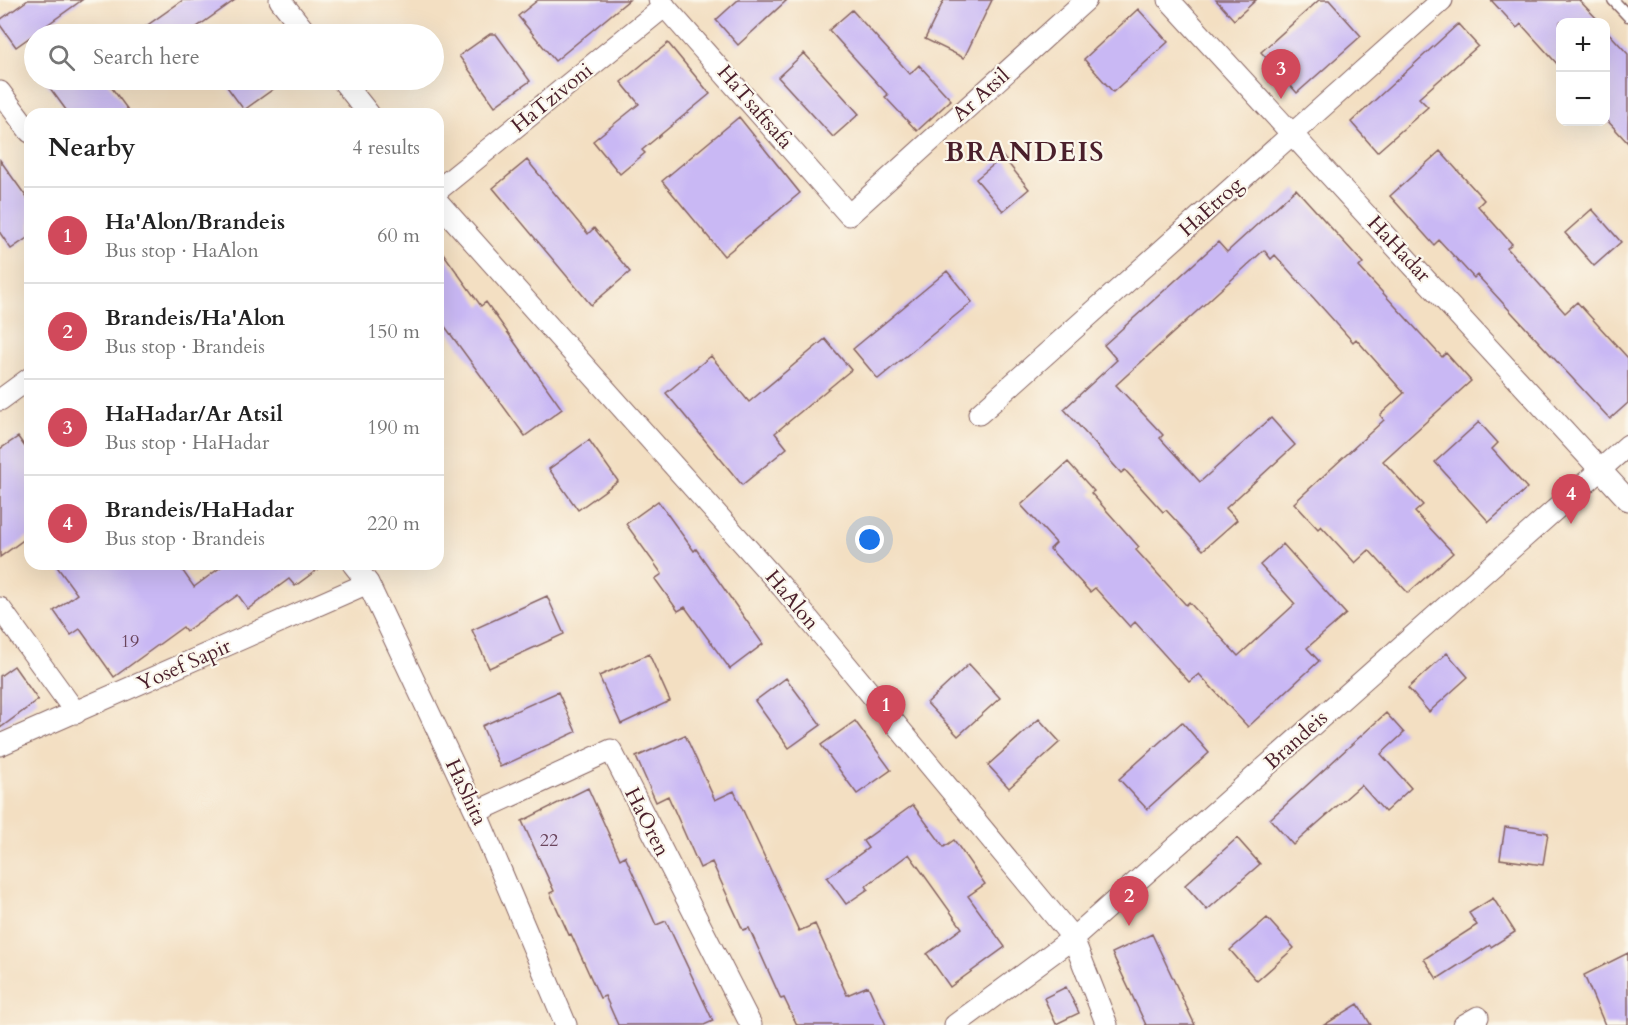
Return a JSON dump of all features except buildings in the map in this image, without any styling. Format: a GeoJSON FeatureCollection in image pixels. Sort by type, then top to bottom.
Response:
{"type":"FeatureCollection","features":[{"type":"Feature","properties":{"kind":"street"},"geometry":{"type":"LineString","coordinates":[[280,0],[299,24]]}},
{"type":"Feature","properties":{"kind":"street","name":"Ar Atsil"},"geometry":{"type":"LineString","coordinates":[[849,215],[1086,0]]}},
{"type":"Feature","properties":{"kind":"street","name":"HaHadar"},"geometry":{"type":"LineString","coordinates":[[1169,0],[1628,500]]}},
{"type":"Feature","properties":{"kind":"street","name":"HaEtrog"},"geometry":{"type":"LineString","coordinates":[[979,414],[1442,0]]}},
{"type":"Feature","properties":{"kind":"street","name":"HaTsaftsafa"},"geometry":{"type":"LineString","coordinates":[[662,3],[849,215]]}},
{"type":"Feature","properties":{"kind":"street","name":"HaTzivoni"},"geometry":{"type":"LineString","coordinates":[[444,185],[662,3]]}},
{"type":"Feature","properties":{"kind":"street"},"geometry":{"type":"LineString","coordinates":[[350,90],[364,108]]}},
{"type":"Feature","properties":{"kind":"street"},"geometry":{"type":"LineString","coordinates":[[0,92],[24,124]]}},
{"type":"Feature","properties":{"kind":"street","name":"HaAlon"},"geometry":{"type":"LineString","coordinates":[[444,209],[782,587],[1073,938],[1107,1025]]}},
{"type":"Feature","properties":{"kind":"street"},"geometry":{"type":"LineString","coordinates":[[0,400],[24,382]]}},
{"type":"Feature","properties":{"kind":"street","name":"Brandeis"},"geometry":{"type":"LineString","coordinates":[[955,1025],[1073,938],[1628,445]]}},
{"type":"Feature","properties":{"kind":"street","name":"HaShita"},"geometry":{"type":"LineString","coordinates":[[358,570],[368,583],[476,812],[566,1025]]}},
{"type":"Feature","properties":{"kind":"street","name":"Yosef Sapir"},"geometry":{"type":"LineString","coordinates":[[0,745],[368,583]]}},
{"type":"Feature","properties":{"kind":"street"},"geometry":{"type":"LineString","coordinates":[[0,608],[76,713]]}},
{"type":"Feature","properties":{"kind":"street","name":"HaOren"},"geometry":{"type":"LineString","coordinates":[[476,812],[610,750],[751,1025]]}},
{"type":"Feature","properties":{"kind":"lane"},"geometry":{"type":"LineString","coordinates":[[1613,0],[1628,16]]}},
{"type":"Feature","properties":{"kind":"place","name":"HaHadar/Ar Atsil"},"geometry":{"type":"Point","coordinates":[1281,99]}},
{"type":"Feature","properties":{"kind":"place","name":"Brandeis/HaHadar"},"geometry":{"type":"Point","coordinates":[1571,524]}},
{"type":"Feature","properties":{"kind":"place","name":"Ha'Alon/Brandeis"},"geometry":{"type":"Point","coordinates":[886,735]}},
{"type":"Feature","properties":{"kind":"place","name":"Brandeis/Ha'Alon"},"geometry":{"type":"Point","coordinates":[1129,926]}},
{"type":"Feature","properties":{"kind":"district","name":"BRANDEIS"},"geometry":{"type":"Point","coordinates":[1025,152]}}]}
